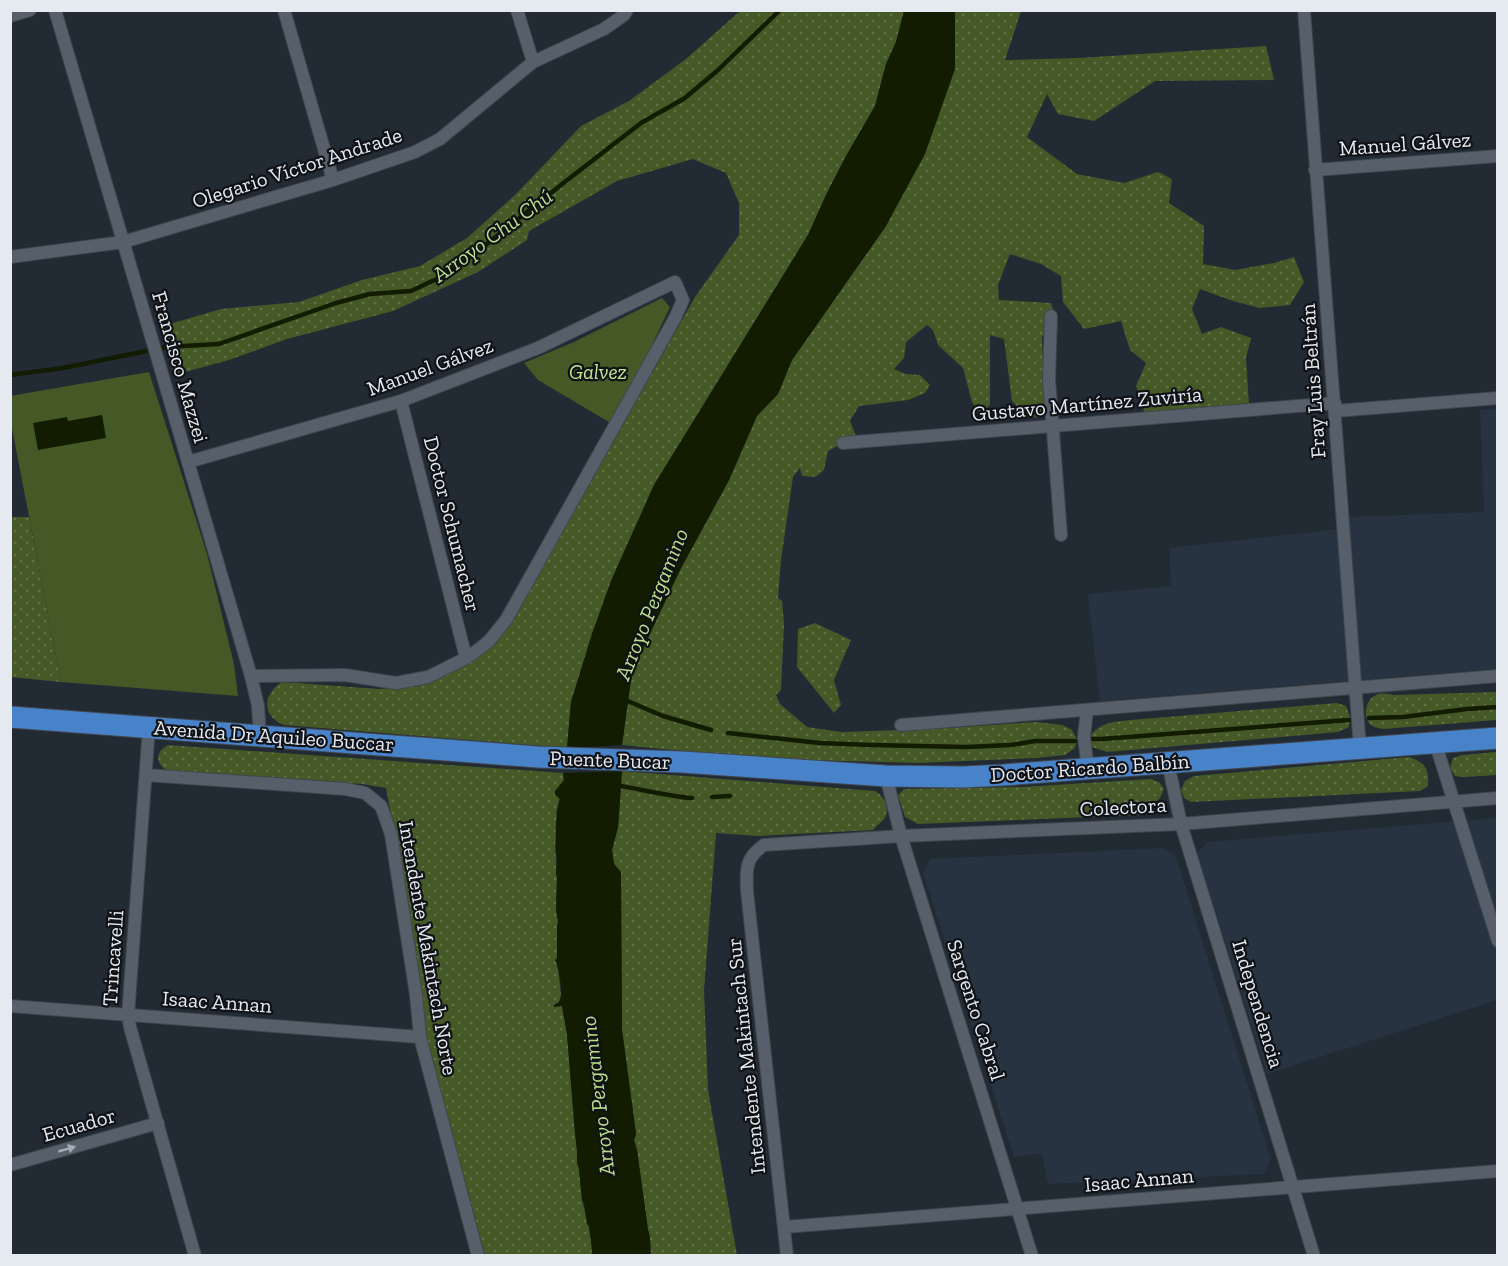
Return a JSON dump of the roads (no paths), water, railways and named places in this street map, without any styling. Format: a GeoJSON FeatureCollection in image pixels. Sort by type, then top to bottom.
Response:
{"type":"FeatureCollection","features":[{"type":"Feature","properties":{"kind":"highway","name":"Avenida Dr Aquileo Buccar"},"geometry":{"type":"LineString","coordinates":[[10,717],[538,757]]}},
{"type":"Feature","properties":{"kind":"highway","name":"Doctor Ricardo Balbín"},"geometry":{"type":"LineString","coordinates":[[682,762],[886,776],[963,777],[1497,738]]}},
{"type":"Feature","properties":{"kind":"highway","name":"Puente Bucar"},"geometry":{"type":"LineString","coordinates":[[538,757],[682,762]]}},
{"type":"Feature","properties":{"kind":"street"},"geometry":{"type":"LineString","coordinates":[[10,16],[30,10]]}},
{"type":"Feature","properties":{"kind":"street","name":"Francisco Mazzei"},"geometry":{"type":"LineString","coordinates":[[55,10],[251,676],[258,705],[260,735]]}},
{"type":"Feature","properties":{"kind":"street"},"geometry":{"type":"LineString","coordinates":[[284,10],[333,180]]}},
{"type":"Feature","properties":{"kind":"street"},"geometry":{"type":"LineString","coordinates":[[517,10],[532,62]]}},
{"type":"Feature","properties":{"kind":"street","name":"Olegario Víctor Andrade"},"geometry":{"type":"LineString","coordinates":[[10,257],[123,242],[333,180],[415,152],[440,139],[532,62],[604,29],[624,15],[627,10]]}},
{"type":"Feature","properties":{"kind":"street","name":"Fray Luis Beltrán"},"geometry":{"type":"LineString","coordinates":[[1304,10],[1360,748]]}},
{"type":"Feature","properties":{"kind":"street","name":"Manuel Gálvez"},"geometry":{"type":"LineString","coordinates":[[1315,170],[1497,156]]}},
{"type":"Feature","properties":{"kind":"street","name":"Manuel Gálvez"},"geometry":{"type":"LineString","coordinates":[[188,462],[400,401],[538,348],[675,282],[683,300],[663,339],[506,620],[489,641],[466,658]]}},
{"type":"Feature","properties":{"kind":"street"},"geometry":{"type":"LineString","coordinates":[[1052,316],[1049,379],[1060,535]]}},
{"type":"Feature","properties":{"kind":"street","name":"Gustavo Martínez Zuviría"},"geometry":{"type":"LineString","coordinates":[[843,443],[1053,426],[1497,398]]}},
{"type":"Feature","properties":{"kind":"street","name":"Doctor Schumacher"},"geometry":{"type":"LineString","coordinates":[[400,401],[466,658]]}},
{"type":"Feature","properties":{"kind":"street"},"geometry":{"type":"LineString","coordinates":[[251,676],[345,675],[396,683],[428,676],[466,658]]}},
{"type":"Feature","properties":{"kind":"street"},"geometry":{"type":"LineString","coordinates":[[901,725],[1497,676]]}},
{"type":"Feature","properties":{"kind":"street"},"geometry":{"type":"LineString","coordinates":[[1087,710],[1084,737],[1088,769]]}},
{"type":"Feature","properties":{"kind":"street","name":"Trincavelli"},"geometry":{"type":"LineString","coordinates":[[149,727],[128,1015],[195,1256]]}},
{"type":"Feature","properties":{"kind":"street"},"geometry":{"type":"LineString","coordinates":[[1435,742],[1497,941]]}},
{"type":"Feature","properties":{"kind":"street","name":"Independencia"},"geometry":{"type":"LineString","coordinates":[[1168,763],[1181,824],[1314,1256]]}},
{"type":"Feature","properties":{"kind":"street","name":"Intendente Makintach Norte"},"geometry":{"type":"LineString","coordinates":[[146,775],[345,789],[365,793],[381,806],[391,834],[416,995],[420,1037],[478,1256]]}},
{"type":"Feature","properties":{"kind":"street","name":"Sargento Cabral"},"geometry":{"type":"LineString","coordinates":[[886,776],[900,836],[1032,1256]]}},
{"type":"Feature","properties":{"kind":"street","name":"Colectora"},"geometry":{"type":"LineString","coordinates":[[752,853],[764,845],[900,836],[1181,824],[1497,798]]}},
{"type":"Feature","properties":{"kind":"street","name":"Intendente Makintach Sur"},"geometry":{"type":"LineString","coordinates":[[752,853],[746,872],[747,891],[787,1256]]}},
{"type":"Feature","properties":{"kind":"street","name":"Isaac Annan"},"geometry":{"type":"LineString","coordinates":[[10,1006],[420,1037]]}},
{"type":"Feature","properties":{"kind":"street","name":"Ecuador"},"geometry":{"type":"LineString","coordinates":[[10,1165],[158,1123]]}},
{"type":"Feature","properties":{"kind":"street","name":"Isaac Annan"},"geometry":{"type":"LineString","coordinates":[[784,1227],[1497,1171]]}},
{"type":"Feature","properties":{"kind":"water","name":"Arroyo Pergamino"},"geometry":{"type":"Polygon","coordinates":[[[904,11],[955,11],[955,69],[925,154],[886,226],[792,360],[778,394],[757,416],[729,480],[680,570],[632,672],[622,745],[567,748],[571,702],[592,634],[611,581],[654,485],[808,235],[846,156],[875,106],[904,11]]]}},
{"type":"Feature","properties":{"kind":"water"},"geometry":{"type":"Polygon","coordinates":[[[102,415],[106,438],[38,450],[33,423],[67,417],[68,421],[102,415]]]}},
{"type":"Feature","properties":{"kind":"water","name":"Arroyo Pergamino"},"geometry":{"type":"Polygon","coordinates":[[[622,771],[618,827],[612,850],[614,864],[621,872],[622,1030],[636,1134],[634,1140],[651,1255],[592,1255],[577,1163],[567,1034],[562,1006],[554,1007],[559,1002],[561,993],[555,960],[557,958],[558,921],[556,828],[560,799],[555,795],[555,791],[564,780],[563,773],[622,771]]]}},
{"type":"Feature","properties":{"kind":"waterway","name":"Arroyo Chu Chú"},"geometry":{"type":"LineString","coordinates":[[10,375],[63,368],[166,347],[219,344],[336,303],[370,294],[411,291],[441,277],[473,255],[641,123],[685,98],[718,70],[780,10]]}},
{"type":"Feature","properties":{"kind":"waterway"},"geometry":{"type":"LineString","coordinates":[[623,699],[663,716],[711,730]]}},
{"type":"Feature","properties":{"kind":"waterway"},"geometry":{"type":"LineString","coordinates":[[1369,718],[1403,717],[1498,707]]}},
{"type":"Feature","properties":{"kind":"waterway"},"geometry":{"type":"LineString","coordinates":[[1092,739],[1349,720]]}},
{"type":"Feature","properties":{"kind":"waterway"},"geometry":{"type":"LineString","coordinates":[[728,733],[820,743],[870,745],[966,747],[1011,745],[1035,741],[1075,741]]}},
{"type":"Feature","properties":{"kind":"waterway"},"geometry":{"type":"LineString","coordinates":[[615,785],[692,798]]}},
{"type":"Feature","properties":{"kind":"waterway"},"geometry":{"type":"LineString","coordinates":[[712,797],[730,796]]}},
{"type":"Feature","properties":{"kind":"park label","name":"Galvez"},"geometry":{"type":"Point","coordinates":[598,372]}}]}
